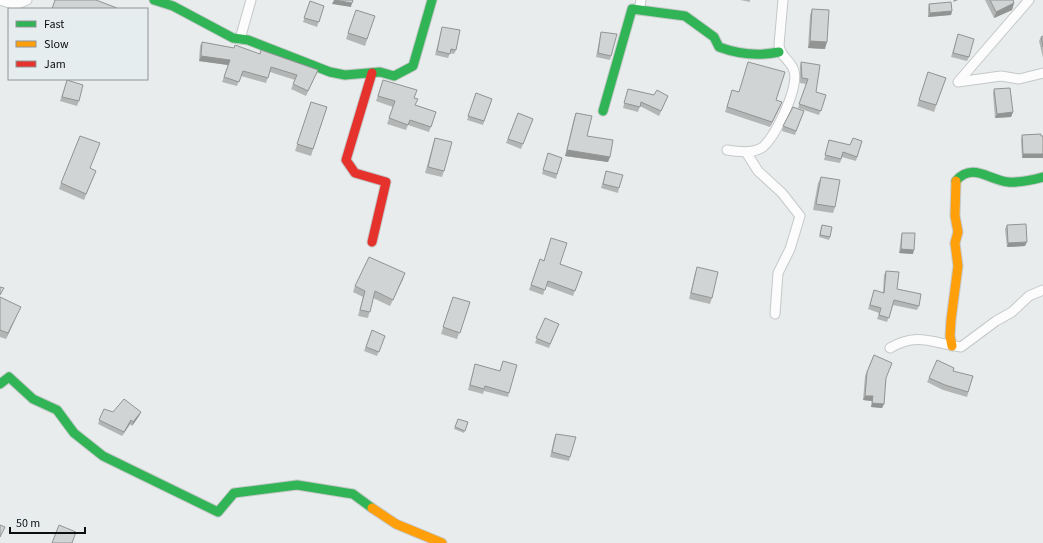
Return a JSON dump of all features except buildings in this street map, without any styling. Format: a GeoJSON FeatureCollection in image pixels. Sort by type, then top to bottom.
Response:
{"type":"FeatureCollection","features":[{"type":"Feature","properties":{"kind":"street"},"geometry":{"type":"LineString","coordinates":[[0,0],[15,5],[27,0]]}},
{"type":"Feature","properties":{"kind":"street"},"geometry":{"type":"LineString","coordinates":[[154,0],[173,6],[232,38],[240,39],[330,72],[345,75],[380,72],[394,76],[413,66],[432,0]]}},
{"type":"Feature","properties":{"kind":"street"},"geometry":{"type":"LineString","coordinates":[[240,39],[251,0]]}},
{"type":"Feature","properties":{"kind":"street"},"geometry":{"type":"LineString","coordinates":[[639,10],[641,0]]}},
{"type":"Feature","properties":{"kind":"street"},"geometry":{"type":"LineString","coordinates":[[727,150],[746,152],[754,151],[762,147],[771,136],[789,101],[794,87],[794,71],[789,62],[779,52],[783,0]]}},
{"type":"Feature","properties":{"kind":"street"},"geometry":{"type":"LineString","coordinates":[[1029,0],[958,82],[1001,76],[1019,79],[1043,73]]}},
{"type":"Feature","properties":{"kind":"street"},"geometry":{"type":"LineString","coordinates":[[603,111],[632,10],[685,16],[714,37],[720,47],[730,51],[766,55],[779,52]]}},
{"type":"Feature","properties":{"kind":"street"},"geometry":{"type":"LineString","coordinates":[[372,73],[346,160],[355,172],[386,182],[372,242]]}},
{"type":"Feature","properties":{"kind":"street"},"geometry":{"type":"LineString","coordinates":[[746,152],[758,171],[782,193],[800,216],[790,249],[778,274],[775,314]]}},
{"type":"Feature","properties":{"kind":"street"},"geometry":{"type":"LineString","coordinates":[[952,346],[950,336],[951,320],[958,266],[955,243],[958,232],[955,216],[955,183],[962,174],[968,172],[978,173],[1008,182],[1027,181],[1043,176]]}},
{"type":"Feature","properties":{"kind":"street"},"geometry":{"type":"LineString","coordinates":[[890,348],[903,341],[919,339],[961,347],[996,321],[1012,312],[1029,296],[1043,290]]}},
{"type":"Feature","properties":{"kind":"street"},"geometry":{"type":"LineString","coordinates":[[0,384],[9,377],[33,399],[57,410],[74,433],[103,456],[218,512],[234,493],[297,485],[353,494],[396,524],[442,543]]}},
{"type":"Feature","properties":{"kind":"traffic: fast"},"geometry":{"type":"LineString","coordinates":[[154,0],[173,6],[233,38],[248,40],[330,72],[345,75],[380,72],[394,76],[413,66],[432,0]]}},
{"type":"Feature","properties":{"kind":"traffic: fast"},"geometry":{"type":"LineString","coordinates":[[603,111],[632,9],[685,16],[714,37],[719,47],[741,53],[757,54],[779,52]]}},
{"type":"Feature","properties":{"kind":"traffic: fast"},"geometry":{"type":"LineString","coordinates":[[956,181],[962,176],[974,172],[1008,182],[1021,182],[1043,177]]}},
{"type":"Feature","properties":{"kind":"traffic: fast"},"geometry":{"type":"LineString","coordinates":[[0,384],[9,377],[33,399],[57,410],[74,433],[103,456],[218,512],[234,493],[297,485],[353,494],[372,508]]}},
{"type":"Feature","properties":{"kind":"traffic: slow"},"geometry":{"type":"LineString","coordinates":[[952,346],[950,336],[951,320],[958,266],[955,243],[958,232],[955,216],[956,181]]}},
{"type":"Feature","properties":{"kind":"traffic: slow"},"geometry":{"type":"LineString","coordinates":[[372,508],[396,524],[442,543]]}},
{"type":"Feature","properties":{"kind":"traffic: jam"},"geometry":{"type":"LineString","coordinates":[[372,73],[346,160],[355,173],[386,182],[372,242]]}}]}
